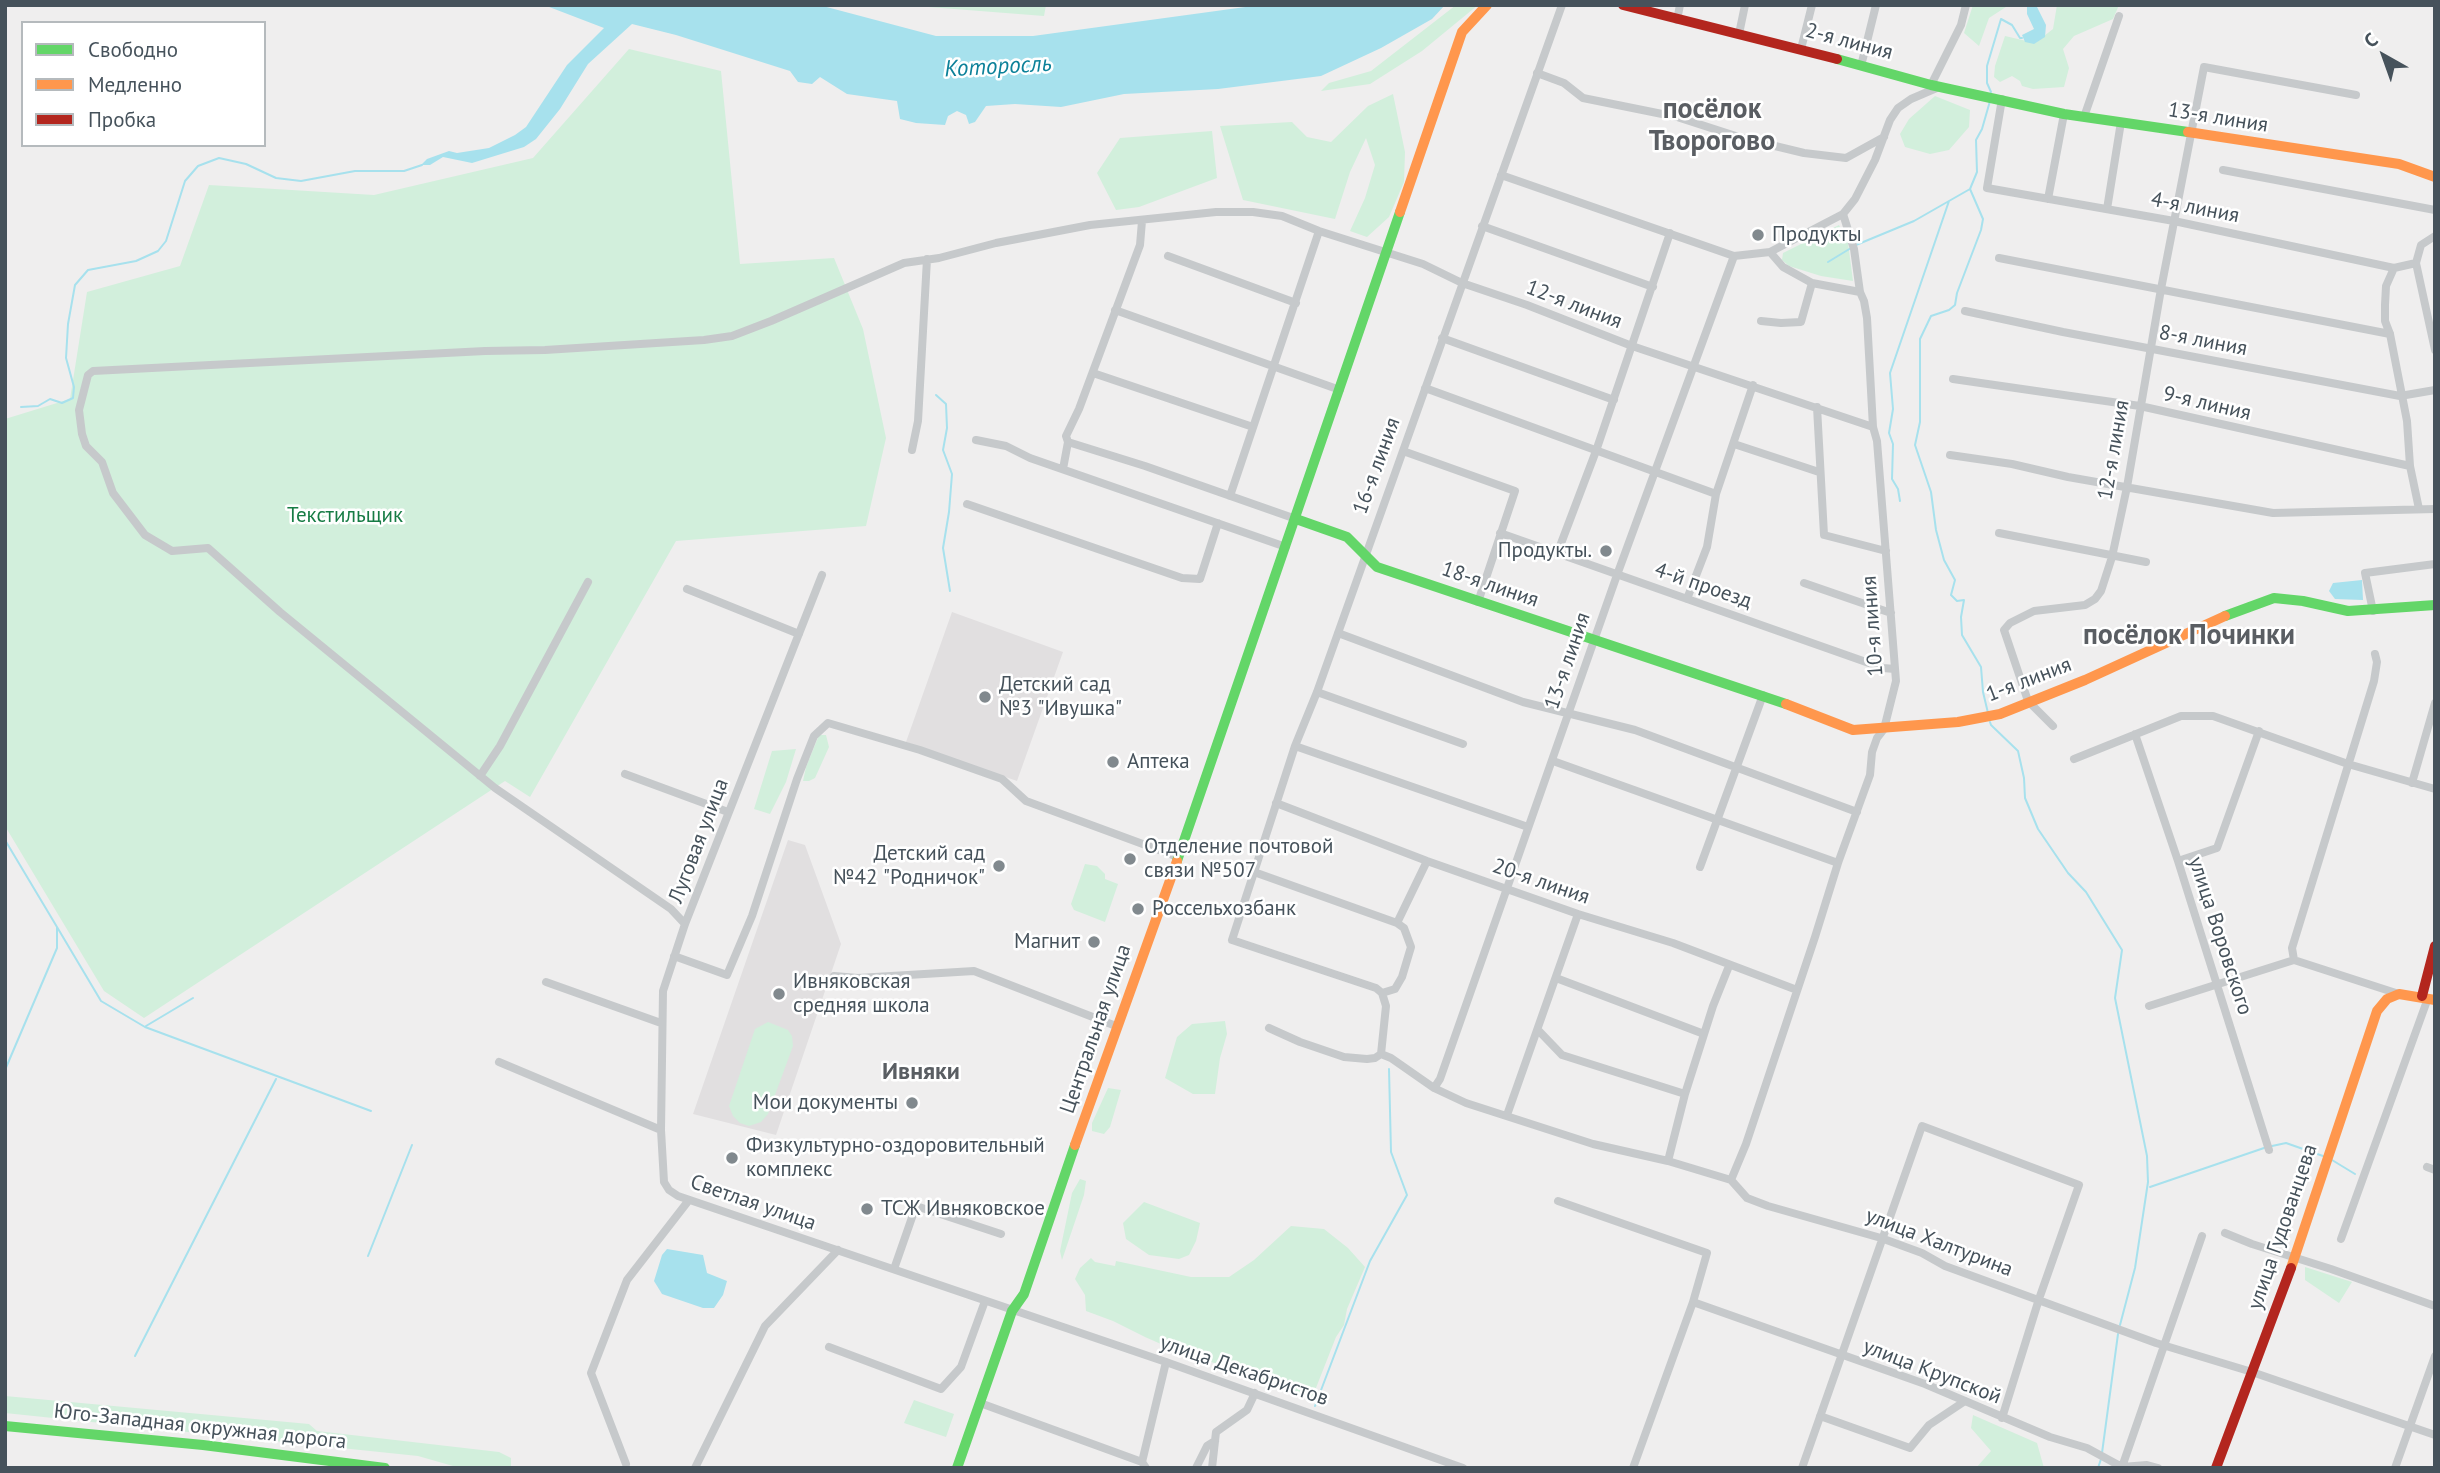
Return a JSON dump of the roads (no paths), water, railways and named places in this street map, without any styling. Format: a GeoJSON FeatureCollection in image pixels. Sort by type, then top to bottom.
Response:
{"type":"FeatureCollection","features":[{"type":"Feature","properties":{"kind":"main road"},"geometry":{"type":"LineString","coordinates":[[1286,547],[1462,32],[1469,21],[1487,5]]}},
{"type":"Feature","properties":{"kind":"main road","name":"2-я линия"},"geometry":{"type":"LineString","coordinates":[[1623,5],[1801,49],[1935,86],[1998,99]]}},
{"type":"Feature","properties":{"kind":"main road","name":"13-я линия"},"geometry":{"type":"LineString","coordinates":[[1998,99],[2064,114],[2399,164],[2435,177]]}},
{"type":"Feature","properties":{"kind":"main road","name":"18-я линия"},"geometry":{"type":"LineString","coordinates":[[1296,519],[1348,537],[1377,567],[1763,695],[1853,730],[1913,724]]}},
{"type":"Feature","properties":{"kind":"main road","name":"Центральная улица"},"geometry":{"type":"LineString","coordinates":[[957,1468],[1012,1311],[1024,1294],[1286,547]]}},
{"type":"Feature","properties":{"kind":"main road","name":"1-я линия"},"geometry":{"type":"LineString","coordinates":[[1913,724],[1958,722],[1988,717],[2085,680],[2222,617],[2274,598],[2348,611],[2435,605]]}},
{"type":"Feature","properties":{"kind":"main road"},"geometry":{"type":"LineString","coordinates":[[2399,994],[2428,998],[2435,946]]}},
{"type":"Feature","properties":{"kind":"main road","name":"улица Гудованцева"},"geometry":{"type":"LineString","coordinates":[[2216,1468],[2295,1257],[2377,1011],[2387,999],[2399,994]]}},
{"type":"Feature","properties":{"kind":"main road","name":"Юго-Западная окружная дорога"},"geometry":{"type":"LineString","coordinates":[[8,1426],[203,1445],[385,1468]]}},
{"type":"Feature","properties":{"kind":"street","name":"16-я линия"},"geometry":{"type":"LineString","coordinates":[[1382,993],[1376,988],[1232,940],[1295,746],[1317,692],[1562,5]]}},
{"type":"Feature","properties":{"kind":"street"},"geometry":{"type":"LineString","coordinates":[[1676,20],[1680,5]]}},
{"type":"Feature","properties":{"kind":"street"},"geometry":{"type":"LineString","coordinates":[[1738,34],[1745,5]]}},
{"type":"Feature","properties":{"kind":"street"},"geometry":{"type":"LineString","coordinates":[[1801,49],[1812,5]]}},
{"type":"Feature","properties":{"kind":"street"},"geometry":{"type":"LineString","coordinates":[[1861,66],[1876,5]]}},
{"type":"Feature","properties":{"kind":"street"},"geometry":{"type":"LineString","coordinates":[[1501,176],[1734,256],[1770,252],[1843,214],[1855,200],[1890,120],[1898,108],[1935,86],[1961,24],[1966,5]]}},
{"type":"Feature","properties":{"kind":"street"},"geometry":{"type":"LineString","coordinates":[[2084,117],[2119,16]]}},
{"type":"Feature","properties":{"kind":"street","name":"12-я линия"},"geometry":{"type":"LineString","coordinates":[[2028,701],[2004,630],[2010,623],[2035,611],[2085,605],[2095,599],[2101,591],[2113,554],[2204,67],[2356,94]]}},
{"type":"Feature","properties":{"kind":"street"},"geometry":{"type":"LineString","coordinates":[[1537,73],[1564,83],[1583,98],[1677,117],[1742,138],[1804,153],[1846,158],[1884,137]]}},
{"type":"Feature","properties":{"kind":"street","name":"4-я линия"},"geometry":{"type":"LineString","coordinates":[[1998,99],[1987,188],[2174,221],[2394,268]]}},
{"type":"Feature","properties":{"kind":"street"},"geometry":{"type":"LineString","coordinates":[[2048,199],[2064,114]]}},
{"type":"Feature","properties":{"kind":"street"},"geometry":{"type":"LineString","coordinates":[[2107,209],[2121,122]]}},
{"type":"Feature","properties":{"kind":"street"},"geometry":{"type":"LineString","coordinates":[[2223,170],[2435,210]]}},
{"type":"Feature","properties":{"kind":"street","name":"12-я линия"},"geometry":{"type":"LineString","coordinates":[[480,776],[280,612],[208,548],[172,551],[145,535],[113,493],[102,462],[86,446],[79,410],[88,375],[93,371],[704,340],[732,336],[904,263],[1090,225],[1216,212],[1253,212],[1282,216],[1319,231],[1386,251],[1423,264],[1462,283],[1632,346],[1874,427]]}},
{"type":"Feature","properties":{"kind":"street","name":"10-я линия"},"geometry":{"type":"LineString","coordinates":[[1731,1180],[1746,1144],[1838,863],[1870,775],[1872,752],[1884,729],[1896,681],[1867,318],[1853,245],[1843,214]]}},
{"type":"Feature","properties":{"kind":"street"},"geometry":{"type":"LineString","coordinates":[[1063,469],[1068,442],[1066,436],[1093,373],[1140,245],[1142,220]]}},
{"type":"Feature","properties":{"kind":"street"},"geometry":{"type":"LineString","coordinates":[[1482,226],[1653,287]]}},
{"type":"Feature","properties":{"kind":"street"},"geometry":{"type":"LineString","coordinates":[[1230,496],[1319,231]]}},
{"type":"Feature","properties":{"kind":"street"},"geometry":{"type":"LineString","coordinates":[[1557,554],[1614,400],[1670,233]]}},
{"type":"Feature","properties":{"kind":"street"},"geometry":{"type":"LineString","coordinates":[[2435,236],[2421,245],[2416,263],[2435,350]]}},
{"type":"Feature","properties":{"kind":"street"},"geometry":{"type":"LineString","coordinates":[[1770,252],[1783,267],[1812,283],[1860,292]]}},
{"type":"Feature","properties":{"kind":"street"},"geometry":{"type":"LineString","coordinates":[[1168,256],[1296,303]]}},
{"type":"Feature","properties":{"kind":"street","name":"13-я линия"},"geometry":{"type":"LineString","coordinates":[[1434,1088],[1440,1079],[1654,472],[1734,256]]}},
{"type":"Feature","properties":{"kind":"street"},"geometry":{"type":"LineString","coordinates":[[1999,258],[2390,334]]}},
{"type":"Feature","properties":{"kind":"street"},"geometry":{"type":"LineString","coordinates":[[912,450],[918,421],[927,259]]}},
{"type":"Feature","properties":{"kind":"street"},"geometry":{"type":"LineString","coordinates":[[2416,263],[2394,268],[2386,286],[2385,321],[2407,421],[2410,466],[2419,509]]}},
{"type":"Feature","properties":{"kind":"street"},"geometry":{"type":"LineString","coordinates":[[1761,321],[1801,322],[1812,283]]}},
{"type":"Feature","properties":{"kind":"street"},"geometry":{"type":"LineString","coordinates":[[1115,310],[1340,390]]}},
{"type":"Feature","properties":{"kind":"street","name":"8-я линия"},"geometry":{"type":"LineString","coordinates":[[1965,311],[2400,397],[2435,390]]}},
{"type":"Feature","properties":{"kind":"street"},"geometry":{"type":"LineString","coordinates":[[1443,338],[1614,400]]}},
{"type":"Feature","properties":{"kind":"street"},"geometry":{"type":"LineString","coordinates":[[1093,373],[1253,427]]}},
{"type":"Feature","properties":{"kind":"street","name":"9-я линия"},"geometry":{"type":"LineString","coordinates":[[1953,379],[2140,407],[2410,466]]}},
{"type":"Feature","properties":{"kind":"street"},"geometry":{"type":"LineString","coordinates":[[1687,599],[1707,547],[1716,494],[1753,385]]}},
{"type":"Feature","properties":{"kind":"street"},"geometry":{"type":"LineString","coordinates":[[1425,388],[1716,494]]}},
{"type":"Feature","properties":{"kind":"street"},"geometry":{"type":"LineString","coordinates":[[1816,407],[1824,535],[1886,551]]}},
{"type":"Feature","properties":{"kind":"street"},"geometry":{"type":"LineString","coordinates":[[976,440],[1006,446],[1030,458],[1286,547]]}},
{"type":"Feature","properties":{"kind":"street","name":"18-я линия"},"geometry":{"type":"LineString","coordinates":[[1068,442],[1296,519]]}},
{"type":"Feature","properties":{"kind":"street"},"geometry":{"type":"LineString","coordinates":[[1734,444],[1819,471]]}},
{"type":"Feature","properties":{"kind":"street"},"geometry":{"type":"LineString","coordinates":[[1403,451],[1514,491],[1478,602]]}},
{"type":"Feature","properties":{"kind":"street"},"geometry":{"type":"LineString","coordinates":[[1950,455],[2273,513],[2435,509]]}},
{"type":"Feature","properties":{"kind":"street"},"geometry":{"type":"LineString","coordinates":[[967,504],[1182,578],[1200,579],[1218,523]]}},
{"type":"Feature","properties":{"kind":"street","name":"4-й проезд"},"geometry":{"type":"LineString","coordinates":[[1500,533],[1883,668],[1895,669]]}},
{"type":"Feature","properties":{"kind":"street"},"geometry":{"type":"LineString","coordinates":[[1999,533],[2146,562]]}},
{"type":"Feature","properties":{"kind":"street"},"geometry":{"type":"LineString","coordinates":[[2373,611],[2365,573],[2435,564]]}},
{"type":"Feature","properties":{"kind":"street","name":"Луговая улица"},"geometry":{"type":"LineString","coordinates":[[661,1130],[663,991],[685,924],[822,575]]}},
{"type":"Feature","properties":{"kind":"street"},"geometry":{"type":"LineString","coordinates":[[588,582],[500,746],[480,776],[671,909],[685,924]]}},
{"type":"Feature","properties":{"kind":"street"},"geometry":{"type":"LineString","coordinates":[[1804,583],[1891,613]]}},
{"type":"Feature","properties":{"kind":"street"},"geometry":{"type":"LineString","coordinates":[[687,589],[799,634]]}},
{"type":"Feature","properties":{"kind":"street"},"geometry":{"type":"LineString","coordinates":[[1338,633],[1523,702],[1635,730],[1857,812]]}},
{"type":"Feature","properties":{"kind":"street"},"geometry":{"type":"LineString","coordinates":[[2294,960],[2292,948],[2374,681],[2377,662],[2375,654]]}},
{"type":"Feature","properties":{"kind":"street"},"geometry":{"type":"LineString","coordinates":[[1317,692],[1463,744]]}},
{"type":"Feature","properties":{"kind":"street"},"geometry":{"type":"LineString","coordinates":[[1700,867],[1763,695]]}},
{"type":"Feature","properties":{"kind":"street"},"geometry":{"type":"LineString","coordinates":[[2028,701],[2053,726]]}},
{"type":"Feature","properties":{"kind":"street"},"geometry":{"type":"LineString","coordinates":[[2412,783],[2435,703]]}},
{"type":"Feature","properties":{"kind":"street"},"geometry":{"type":"LineString","coordinates":[[2074,759],[2181,716],[2213,716],[2348,764],[2435,789]]}},
{"type":"Feature","properties":{"kind":"street"},"geometry":{"type":"LineString","coordinates":[[674,956],[727,975],[752,916],[797,779],[814,736],[825,724],[920,750],[1002,779],[1026,801],[1178,857]]}},
{"type":"Feature","properties":{"kind":"street"},"geometry":{"type":"LineString","coordinates":[[2178,861],[2217,848],[2259,732]]}},
{"type":"Feature","properties":{"kind":"street","name":"улица Воровского"},"geometry":{"type":"LineString","coordinates":[[2135,734],[2269,1150]]}},
{"type":"Feature","properties":{"kind":"street"},"geometry":{"type":"LineString","coordinates":[[1295,746],[1528,827]]}},
{"type":"Feature","properties":{"kind":"street"},"geometry":{"type":"LineString","coordinates":[[1553,761],[1838,863]]}},
{"type":"Feature","properties":{"kind":"street"},"geometry":{"type":"LineString","coordinates":[[625,774],[729,812]]}},
{"type":"Feature","properties":{"kind":"street","name":"20-я линия"},"geometry":{"type":"LineString","coordinates":[[1276,803],[1427,861],[1578,914],[1672,943],[1797,990]]}},
{"type":"Feature","properties":{"kind":"street"},"geometry":{"type":"LineString","coordinates":[[1397,923],[1427,861]]}},
{"type":"Feature","properties":{"kind":"street"},"geometry":{"type":"LineString","coordinates":[[1254,872],[1397,923],[1404,928],[1411,947],[1402,978],[1395,989],[1382,993],[1386,1006],[1381,1054],[1375,1058],[1344,1057],[1269,1028]]}},
{"type":"Feature","properties":{"kind":"street"},"geometry":{"type":"LineString","coordinates":[[1507,1115],[1578,914]]}},
{"type":"Feature","properties":{"kind":"street"},"geometry":{"type":"LineString","coordinates":[[2149,1006],[2294,960],[2399,994]]}},
{"type":"Feature","properties":{"kind":"street"},"geometry":{"type":"LineString","coordinates":[[1668,1161],[1685,1094],[1729,966]]}},
{"type":"Feature","properties":{"kind":"street"},"geometry":{"type":"LineString","coordinates":[[834,976],[858,978],[974,971],[1116,1026]]}},
{"type":"Feature","properties":{"kind":"street"},"geometry":{"type":"LineString","coordinates":[[1556,978],[1704,1034]]}},
{"type":"Feature","properties":{"kind":"street"},"geometry":{"type":"LineString","coordinates":[[546,982],[661,1023]]}},
{"type":"Feature","properties":{"kind":"street"},"geometry":{"type":"LineString","coordinates":[[2341,1239],[2428,998]]}},
{"type":"Feature","properties":{"kind":"street"},"geometry":{"type":"LineString","coordinates":[[1538,1030],[1562,1055],[1685,1094]]}},
{"type":"Feature","properties":{"kind":"street","name":"улица Халтурина"},"geometry":{"type":"LineString","coordinates":[[1381,1054],[1434,1088],[1466,1103],[1593,1144],[1668,1161],[1731,1180],[1747,1198],[1881,1238],[1945,1266],[2164,1345],[2252,1372],[2435,1435]]}},
{"type":"Feature","properties":{"kind":"street"},"geometry":{"type":"LineString","coordinates":[[499,1062],[661,1130]]}},
{"type":"Feature","properties":{"kind":"street"},"geometry":{"type":"LineString","coordinates":[[1802,1468],[1922,1126],[2079,1185],[2039,1299],[2002,1418]]}},
{"type":"Feature","properties":{"kind":"street","name":"Светлая улица"},"geometry":{"type":"LineString","coordinates":[[661,1130],[664,1182],[673,1193],[1012,1311]]}},
{"type":"Feature","properties":{"kind":"street"},"geometry":{"type":"LineString","coordinates":[[626,1464],[591,1373],[627,1280],[689,1200]]}},
{"type":"Feature","properties":{"kind":"street"},"geometry":{"type":"LineString","coordinates":[[1558,1201],[1706,1252],[1707,1260],[1693,1302],[1633,1468]]}},
{"type":"Feature","properties":{"kind":"street"},"geometry":{"type":"LineString","coordinates":[[894,1269],[916,1206],[1002,1234]]}},
{"type":"Feature","properties":{"kind":"street"},"geometry":{"type":"LineString","coordinates":[[2225,1233],[2435,1306]]}},
{"type":"Feature","properties":{"kind":"street"},"geometry":{"type":"LineString","coordinates":[[2122,1467],[2203,1236]]}},
{"type":"Feature","properties":{"kind":"street"},"geometry":{"type":"LineString","coordinates":[[695,1468],[765,1326],[838,1250]]}},
{"type":"Feature","properties":{"kind":"street"},"geometry":{"type":"LineString","coordinates":[[829,1347],[941,1389],[961,1367],[985,1301]]}},
{"type":"Feature","properties":{"kind":"street","name":"улица Крупской"},"geometry":{"type":"LineString","coordinates":[[1693,1302],[1925,1384],[2050,1437],[2087,1448],[2122,1467],[2147,1465],[2158,1468]]}},
{"type":"Feature","properties":{"kind":"street","name":"улица Декабристов"},"geometry":{"type":"LineString","coordinates":[[1012,1311],[1166,1362],[1463,1468]]}},
{"type":"Feature","properties":{"kind":"street"},"geometry":{"type":"LineString","coordinates":[[2395,1468],[2435,1356]]}},
{"type":"Feature","properties":{"kind":"street"},"geometry":{"type":"LineString","coordinates":[[980,1403],[1144,1465],[1166,1362]]}},
{"type":"Feature","properties":{"kind":"street"},"geometry":{"type":"LineString","coordinates":[[1213,1468],[1216,1432],[1247,1410],[1255,1393]]}},
{"type":"Feature","properties":{"kind":"street"},"geometry":{"type":"LineString","coordinates":[[1820,1416],[1910,1448],[1929,1425],[1965,1401]]}},
{"type":"Feature","properties":{"kind":"street"},"geometry":{"type":"LineString","coordinates":[[1196,1468],[1208,1446],[1214,1441]]}},
{"type":"Feature","properties":{"kind":"water","name":"Которосль"},"geometry":{"type":"Polygon","coordinates":[[[544,5],[819,5],[936,36],[1033,36],[1260,5],[1445,5],[1432,19],[1381,48],[1321,76],[1218,89],[1124,94],[1061,107],[1015,104],[986,106],[975,122],[969,124],[966,115],[957,111],[948,116],[945,125],[900,119],[897,101],[847,94],[820,77],[812,84],[798,82],[790,71],[632,24],[588,64],[560,109],[536,139],[524,147],[472,163],[443,157],[430,165],[421,165],[427,159],[449,151],[457,153],[489,148],[526,127],[567,65],[604,28],[544,5]]]}},
{"type":"Feature","properties":{"kind":"water"},"geometry":{"type":"Polygon","coordinates":[[[2027,5],[2036,5],[2046,25],[2045,37],[2034,44],[2025,42],[2022,35],[2034,29],[2027,14],[2027,5]]]}},
{"type":"Feature","properties":{"kind":"water"},"geometry":{"type":"Polygon","coordinates":[[[2362,580],[2363,600],[2335,599],[2329,591],[2333,583],[2362,580]]]}},
{"type":"Feature","properties":{"kind":"water"},"geometry":{"type":"Polygon","coordinates":[[[667,1249],[703,1255],[707,1273],[727,1281],[723,1295],[714,1308],[703,1308],[662,1294],[654,1281],[662,1255],[667,1249]]]}},
{"type":"Feature","properties":{"kind":"waterway"},"geometry":{"type":"LineString","coordinates":[[1991,92],[1987,83],[1987,66],[2001,19],[2012,25],[2022,38]]}},
{"type":"Feature","properties":{"kind":"waterway"},"geometry":{"type":"LineString","coordinates":[[1988,713],[1981,667],[1962,635],[1964,600],[1957,601],[1951,595],[1955,580],[1944,560],[1936,530],[1931,492],[1915,445],[1920,422],[1920,339],[1931,316],[1955,305],[1981,230],[1983,219],[1970,189],[1977,172],[1976,140],[1990,101]]}},
{"type":"Feature","properties":{"kind":"waterway"},"geometry":{"type":"LineString","coordinates":[[21,407],[38,406],[50,399],[62,403],[73,398],[74,387],[66,358],[68,324],[75,285],[88,270],[136,261],[158,251],[166,241],[185,181],[198,166],[219,158],[246,164],[276,178],[301,181],[355,171],[404,171],[422,165]]}},
{"type":"Feature","properties":{"kind":"waterway"},"geometry":{"type":"LineString","coordinates":[[1856,245],[1914,221],[1970,189]]}},
{"type":"Feature","properties":{"kind":"waterway"},"geometry":{"type":"LineString","coordinates":[[1900,501],[1898,489],[1892,479],[1893,444],[1889,433],[1893,409],[1890,373],[1949,201]]}},
{"type":"Feature","properties":{"kind":"waterway"},"geometry":{"type":"LineString","coordinates":[[1828,262],[1851,248]]}},
{"type":"Feature","properties":{"kind":"waterway"},"geometry":{"type":"LineString","coordinates":[[936,395],[946,404],[947,428],[943,450],[952,474],[943,548],[950,591]]}},
{"type":"Feature","properties":{"kind":"waterway"},"geometry":{"type":"LineString","coordinates":[[1990,722],[2018,751],[2025,798],[2038,829],[2068,873],[2086,892],[2122,950],[2115,998],[2147,1156],[2148,1182],[2135,1268],[2120,1325]]}},
{"type":"Feature","properties":{"kind":"waterway"},"geometry":{"type":"LineString","coordinates":[[5,840],[57,927],[57,948],[5,1070]]}},
{"type":"Feature","properties":{"kind":"waterway"},"geometry":{"type":"LineString","coordinates":[[57,927],[101,1001],[145,1027],[371,1111]]}},
{"type":"Feature","properties":{"kind":"waterway"},"geometry":{"type":"LineString","coordinates":[[146,1026],[193,998]]}},
{"type":"Feature","properties":{"kind":"waterway"},"geometry":{"type":"LineString","coordinates":[[1315,1406],[1370,1261],[1407,1195],[1391,1152],[1389,1069]]}},
{"type":"Feature","properties":{"kind":"waterway"},"geometry":{"type":"LineString","coordinates":[[135,1356],[276,1079]]}},
{"type":"Feature","properties":{"kind":"waterway"},"geometry":{"type":"LineString","coordinates":[[2272,1146],[2286,1143],[2323,1156]]}},
{"type":"Feature","properties":{"kind":"waterway"},"geometry":{"type":"LineString","coordinates":[[368,1256],[412,1145]]}},
{"type":"Feature","properties":{"kind":"waterway"},"geometry":{"type":"LineString","coordinates":[[2150,1187],[2264,1148]]}},
{"type":"Feature","properties":{"kind":"waterway"},"geometry":{"type":"LineString","coordinates":[[2332,1160],[2355,1174]]}},
{"type":"Feature","properties":{"kind":"waterway"},"geometry":{"type":"LineString","coordinates":[[2102,1453],[2118,1334]]}},
{"type":"Feature","properties":{"kind":"waterway"},"geometry":{"type":"LineString","coordinates":[[2098,1468],[2101,1459]]}},
{"type":"Feature","properties":{"kind":"place","name":"Продукты"},"geometry":{"type":"Point","coordinates":[1758,235]}},
{"type":"Feature","properties":{"kind":"place","name":"Продукты."},"geometry":{"type":"Point","coordinates":[1606,551]}},
{"type":"Feature","properties":{"kind":"place","name":"Детский сад №3 \"Ивушка\""},"geometry":{"type":"Point","coordinates":[985,697]}},
{"type":"Feature","properties":{"kind":"place","name":"Аптека"},"geometry":{"type":"Point","coordinates":[1113,762]}},
{"type":"Feature","properties":{"kind":"place","name":"Отделение почтовой связи №507"},"geometry":{"type":"Point","coordinates":[1130,859]}},
{"type":"Feature","properties":{"kind":"place","name":"Детский сад №42 \"Родничок\""},"geometry":{"type":"Point","coordinates":[999,866]}},
{"type":"Feature","properties":{"kind":"place","name":"Россельхозбанк"},"geometry":{"type":"Point","coordinates":[1138,909]}},
{"type":"Feature","properties":{"kind":"place","name":"Магнит"},"geometry":{"type":"Point","coordinates":[1094,942]}},
{"type":"Feature","properties":{"kind":"place","name":"Ивняковская средняя школа"},"geometry":{"type":"Point","coordinates":[779,994]}},
{"type":"Feature","properties":{"kind":"place","name":"Мои документы"},"geometry":{"type":"Point","coordinates":[912,1103]}},
{"type":"Feature","properties":{"kind":"place","name":"Физкультурно-оздоровительный комплекс"},"geometry":{"type":"Point","coordinates":[732,1158]}},
{"type":"Feature","properties":{"kind":"place","name":"ТСЖ Ивняковское"},"geometry":{"type":"Point","coordinates":[867,1209]}},
{"type":"Feature","properties":{"kind":"district","name":"посёлок Творогово"},"geometry":{"type":"Point","coordinates":[1712,126]}},
{"type":"Feature","properties":{"kind":"district","name":"посёлок Починки"},"geometry":{"type":"Point","coordinates":[2189,636]}},
{"type":"Feature","properties":{"kind":"district","name":"Ивняки"},"geometry":{"type":"Point","coordinates":[921,1072]}},
{"type":"Feature","properties":{"kind":"park label","name":"Текстильщик"},"geometry":{"type":"Point","coordinates":[345,516]}}]}
